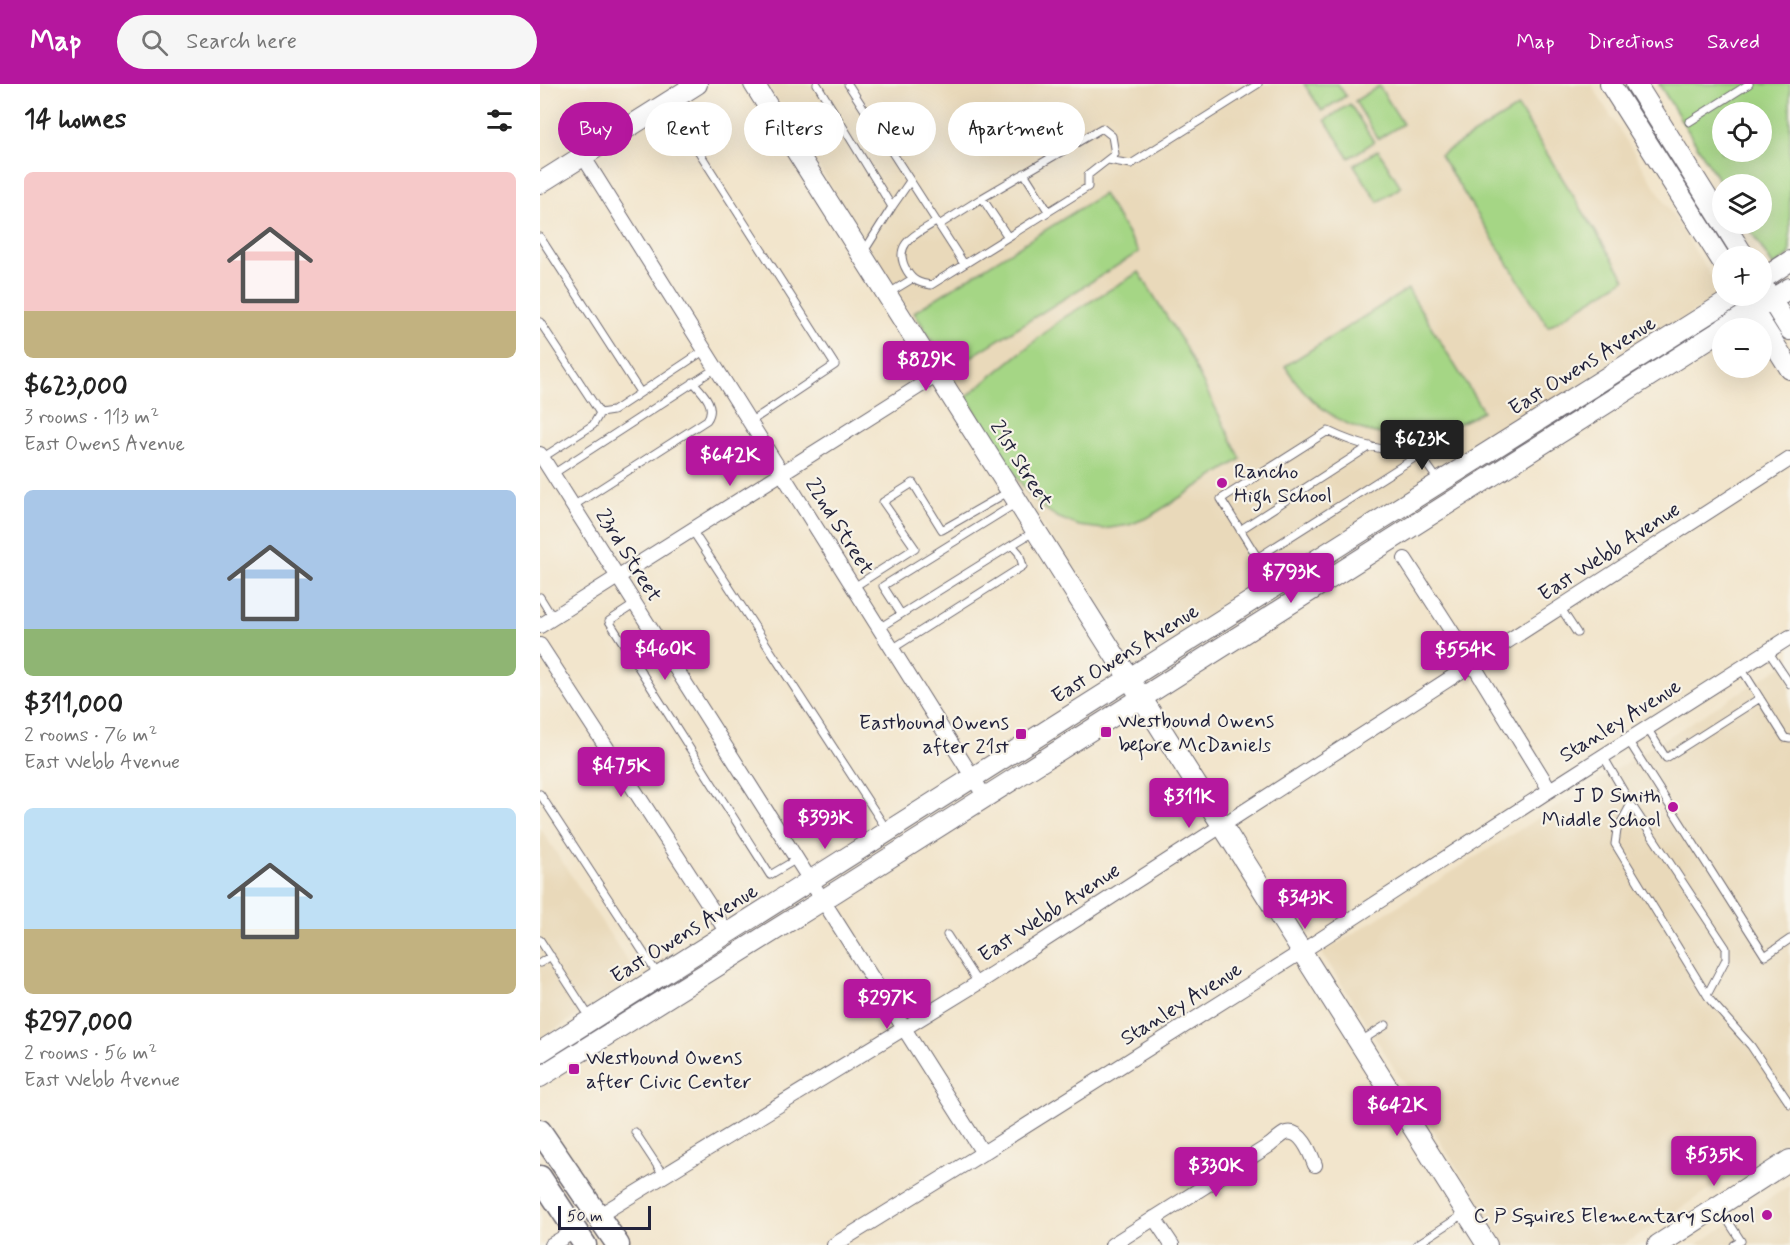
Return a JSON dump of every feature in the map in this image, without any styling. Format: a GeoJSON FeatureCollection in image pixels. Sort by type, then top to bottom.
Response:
{"type":"FeatureCollection","features":[{"type":"Feature","properties":{"kind":"main road"},"geometry":{"type":"LineString","coordinates":[[669,102],[697,84]]}},
{"type":"Feature","properties":{"kind":"main road","name":"21st Street"},"geometry":{"type":"LineString","coordinates":[[754,84],[1486,1245]]}},
{"type":"Feature","properties":{"kind":"main road"},"geometry":{"type":"LineString","coordinates":[[1610,84],[1713,246]]}},
{"type":"Feature","properties":{"kind":"main road"},"geometry":{"type":"LineString","coordinates":[[1636,84],[1712,205]]}},
{"type":"Feature","properties":{"kind":"main road"},"geometry":{"type":"LineString","coordinates":[[540,183],[583,156]]}},
{"type":"Feature","properties":{"kind":"main road","name":"East Owens Avenue"},"geometry":{"type":"LineString","coordinates":[[1772,280],[1790,261]]}},
{"type":"Feature","properties":{"kind":"main road","name":"East Owens Avenue"},"geometry":{"type":"LineString","coordinates":[[1772,288],[1790,288]]}},
{"type":"Feature","properties":{"kind":"main road"},"geometry":{"type":"LineString","coordinates":[[1772,301],[1790,330]]}},
{"type":"Feature","properties":{"kind":"main road","name":"East Owens Avenue"},"geometry":{"type":"LineString","coordinates":[[540,1052],[728,934],[817,891],[985,797],[1275,586],[1720,306]]}},
{"type":"Feature","properties":{"kind":"main road","name":"East Owens Avenue"},"geometry":{"type":"LineString","coordinates":[[1734,318],[1745,306]]}},
{"type":"Feature","properties":{"kind":"main road"},"geometry":{"type":"LineString","coordinates":[[1750,306],[1790,369]]}},
{"type":"Feature","properties":{"kind":"main road","name":"East Owens Avenue"},"geometry":{"type":"LineString","coordinates":[[540,1077],[817,891],[888,832],[973,778],[1269,616],[1712,336]]}},
{"type":"Feature","properties":{"kind":"main road"},"geometry":{"type":"LineString","coordinates":[[1269,616],[1275,586]]}},
{"type":"Feature","properties":{"kind":"main road"},"geometry":{"type":"LineString","coordinates":[[540,1131],[618,1245]]}},
{"type":"Feature","properties":{"kind":"main road"},"geometry":{"type":"LineString","coordinates":[[1658,1245],[1790,1160]]}},
{"type":"Feature","properties":{"kind":"main road"},"geometry":{"type":"LineString","coordinates":[[540,1177],[581,1238]]}},
{"type":"Feature","properties":{"kind":"street","name":"22nd Street"},"geometry":{"type":"LineString","coordinates":[[583,156],[985,797]]}},
{"type":"Feature","properties":{"kind":"street"},"geometry":{"type":"LineString","coordinates":[[540,626],[937,375]]}},
{"type":"Feature","properties":{"kind":"street","name":"23rd Street"},"geometry":{"type":"LineString","coordinates":[[541,456],[983,1153]]}},
{"type":"Feature","properties":{"kind":"street","name":"East Webb Avenue"},"geometry":{"type":"LineString","coordinates":[[598,1216],[978,983],[1790,459]]}},
{"type":"Feature","properties":{"kind":"street"},"geometry":{"type":"LineString","coordinates":[[1405,559],[1550,789]]}},
{"type":"Feature","properties":{"kind":"street","name":"Stanley Avenue"},"geometry":{"type":"LineString","coordinates":[[834,1245],[1301,952],[1550,789],[1790,637]]}},
{"type":"Feature","properties":{"kind":"street"},"geometry":{"type":"LineString","coordinates":[[540,645],[728,934]]}},
{"type":"Feature","properties":{"kind":"street"},"geometry":{"type":"LineString","coordinates":[[1112,1245],[1286,1133],[1299,1137],[1307,1146],[1315,1165]]}},
{"type":"Feature","properties":{"kind":"street"},"geometry":{"type":"LineString","coordinates":[[1154,1218],[1172,1245]]}},
{"type":"Feature","properties":{"kind":"street"},"geometry":{"type":"LineString","coordinates":[[551,1245],[581,1238]]}},
{"type":"Feature","properties":{"kind":"lane"},"geometry":{"type":"LineString","coordinates":[[816,84],[891,207]]}},
{"type":"Feature","properties":{"kind":"lane"},"geometry":{"type":"LineString","coordinates":[[848,84],[964,264]]}},
{"type":"Feature","properties":{"kind":"lane"},"geometry":{"type":"LineString","coordinates":[[1108,159],[1131,164],[1257,84]]}},
{"type":"Feature","properties":{"kind":"lane"},"geometry":{"type":"LineString","coordinates":[[1689,122],[1749,84]]}},
{"type":"Feature","properties":{"kind":"lane"},"geometry":{"type":"LineString","coordinates":[[1102,128],[1112,136],[1115,154],[1108,159],[1088,175],[1088,187],[931,285],[918,283],[912,279],[902,262],[903,247],[910,238],[1102,128]]}},
{"type":"Feature","properties":{"kind":"lane"},"geometry":{"type":"LineString","coordinates":[[701,156],[835,365],[750,422]]}},
{"type":"Feature","properties":{"kind":"lane"},"geometry":{"type":"LineString","coordinates":[[1024,173],[1048,211]]}},
{"type":"Feature","properties":{"kind":"lane"},"geometry":{"type":"LineString","coordinates":[[862,255],[910,181]]}},
{"type":"Feature","properties":{"kind":"lane"},"geometry":{"type":"LineString","coordinates":[[982,198],[1008,237]]}},
{"type":"Feature","properties":{"kind":"lane"},"geometry":{"type":"LineString","coordinates":[[540,237],[640,392]]}},
{"type":"Feature","properties":{"kind":"lane"},"geometry":{"type":"LineString","coordinates":[[887,294],[912,279]]}},
{"type":"Feature","properties":{"kind":"lane"},"geometry":{"type":"LineString","coordinates":[[540,322],[600,413]]}},
{"type":"Feature","properties":{"kind":"lane"},"geometry":{"type":"LineString","coordinates":[[600,413],[613,411],[705,350]]}},
{"type":"Feature","properties":{"kind":"lane"},"geometry":{"type":"LineString","coordinates":[[553,474],[716,368]]}},
{"type":"Feature","properties":{"kind":"lane"},"geometry":{"type":"LineString","coordinates":[[573,506],[707,420],[711,409],[709,402],[693,382]]}},
{"type":"Feature","properties":{"kind":"lane"},"geometry":{"type":"LineString","coordinates":[[541,456],[593,425],[600,413]]}},
{"type":"Feature","properties":{"kind":"lane"},"geometry":{"type":"LineString","coordinates":[[1275,586],[1221,499],[1328,431],[1370,446],[1396,452],[1415,452],[1440,482]]}},
{"type":"Feature","properties":{"kind":"lane"},"geometry":{"type":"LineString","coordinates":[[1240,530],[1370,446]]}},
{"type":"Feature","properties":{"kind":"lane"},"geometry":{"type":"LineString","coordinates":[[1257,558],[1419,455]]}},
{"type":"Feature","properties":{"kind":"lane"},"geometry":{"type":"LineString","coordinates":[[854,587],[915,548],[883,502],[913,483],[942,530],[1014,496]]}},
{"type":"Feature","properties":{"kind":"lane"},"geometry":{"type":"LineString","coordinates":[[901,614],[883,586],[1014,496]]}},
{"type":"Feature","properties":{"kind":"lane"},"geometry":{"type":"LineString","coordinates":[[692,530],[888,832]]}},
{"type":"Feature","properties":{"kind":"lane"},"geometry":{"type":"LineString","coordinates":[[879,628],[1035,531]]}},
{"type":"Feature","properties":{"kind":"lane"},"geometry":{"type":"LineString","coordinates":[[892,649],[1023,566],[1019,553],[1012,545]]}},
{"type":"Feature","properties":{"kind":"lane"},"geometry":{"type":"LineString","coordinates":[[540,597],[553,618]]}},
{"type":"Feature","properties":{"kind":"lane"},"geometry":{"type":"LineString","coordinates":[[635,604],[609,621],[627,650],[770,875],[797,859]]}},
{"type":"Feature","properties":{"kind":"lane"},"geometry":{"type":"LineString","coordinates":[[1560,607],[1577,633]]}},
{"type":"Feature","properties":{"kind":"lane"},"geometry":{"type":"LineString","coordinates":[[1768,651],[1790,684]]}},
{"type":"Feature","properties":{"kind":"lane"},"geometry":{"type":"LineString","coordinates":[[1741,668],[1785,738],[1790,739]]}},
{"type":"Feature","properties":{"kind":"lane"},"geometry":{"type":"LineString","coordinates":[[1647,728],[1666,758],[1760,698]]}},
{"type":"Feature","properties":{"kind":"lane"},"geometry":{"type":"LineString","coordinates":[[1628,740],[1765,956],[1790,939]]}},
{"type":"Feature","properties":{"kind":"lane"},"geometry":{"type":"LineString","coordinates":[[1603,756],[1631,804],[1726,948],[1726,959],[1707,995]]}},
{"type":"Feature","properties":{"kind":"lane"},"geometry":{"type":"LineString","coordinates":[[540,794],[659,977]]}},
{"type":"Feature","properties":{"kind":"lane"},"geometry":{"type":"LineString","coordinates":[[1631,804],[1617,830],[1615,844],[1707,995],[1751,1046],[1790,1104]]}},
{"type":"Feature","properties":{"kind":"lane"},"geometry":{"type":"LineString","coordinates":[[947,935],[978,983]]}},
{"type":"Feature","properties":{"kind":"lane"},"geometry":{"type":"LineString","coordinates":[[540,940],[592,1020]]}},
{"type":"Feature","properties":{"kind":"lane"},"geometry":{"type":"LineString","coordinates":[[540,963],[551,956]]}},
{"type":"Feature","properties":{"kind":"lane"},"geometry":{"type":"LineString","coordinates":[[1358,1042],[1386,1025]]}},
{"type":"Feature","properties":{"kind":"lane"},"geometry":{"type":"LineString","coordinates":[[635,1132],[664,1176]]}},
{"type":"Feature","properties":{"kind":"lane"},"geometry":{"type":"LineString","coordinates":[[1718,1206],[1741,1241],[1734,1245]]}},
{"type":"Feature","properties":{"kind":"lane"},"geometry":{"type":"LineString","coordinates":[[1417,1245],[1466,1213]]}},
{"type":"Feature","properties":{"kind":"shaded area","name":"Rancho High School"},"geometry":{"type":"Polygon","coordinates":[[[767,84],[1591,84],[1712,278],[1712,300],[1132,669],[812,156],[844,156],[844,102],[778,102],[767,84]]]}},
{"type":"Feature","properties":{"kind":"shaded area","name":"J D Smith Middle School"},"geometry":{"type":"Polygon","coordinates":[[[1790,661],[1790,1138],[1623,1245],[1505,1245],[1322,953],[1790,661]]]}},
{"type":"Feature","properties":{"kind":"shaded area"},"geometry":{"type":"Polygon","coordinates":[[[540,828],[638,977],[540,1039],[540,828]]]}},
{"type":"Feature","properties":{"kind":"shaded area","name":"C P Squires Elementary School"},"geometry":{"type":"Polygon","coordinates":[[[1790,1185],[1790,1245],[1696,1245],[1790,1185]]]}},
{"type":"Feature","properties":{"kind":"green space"},"geometry":{"type":"Polygon","coordinates":[[[1304,84],[1338,84],[1346,96],[1322,111],[1304,84]]]}},
{"type":"Feature","properties":{"kind":"green space"},"geometry":{"type":"Polygon","coordinates":[[[1659,84],[1790,84],[1790,255],[1773,266],[1772,246],[1760,246],[1752,234],[1772,234],[1772,174],[1715,174],[1659,84]]]}},
{"type":"Feature","properties":{"kind":"green space"},"geometry":{"type":"Polygon","coordinates":[[[1379,86],[1403,124],[1378,139],[1355,101],[1379,86]]]}},
{"type":"Feature","properties":{"kind":"green space"},"geometry":{"type":"Polygon","coordinates":[[[1350,104],[1374,142],[1349,158],[1325,120],[1350,104]]]}},
{"type":"Feature","properties":{"kind":"green space"},"geometry":{"type":"Polygon","coordinates":[[[1518,107],[1625,279],[1548,327],[1440,155],[1518,107]]]}},
{"type":"Feature","properties":{"kind":"green space"},"geometry":{"type":"Polygon","coordinates":[[[1378,150],[1401,187],[1378,202],[1354,165],[1378,150]]]}},
{"type":"Feature","properties":{"kind":"green space"},"geometry":{"type":"Polygon","coordinates":[[[1103,194],[1139,252],[950,370],[914,312],[1103,194]]]}},
{"type":"Feature","properties":{"kind":"green space"},"geometry":{"type":"Polygon","coordinates":[[[1139,272],[1182,341],[1241,459],[1149,517],[1129,525],[1103,529],[1079,526],[1057,517],[1041,506],[1026,490],[966,397],[1063,318],[1139,272]]]}},
{"type":"Feature","properties":{"kind":"green space"},"geometry":{"type":"Polygon","coordinates":[[[1408,289],[1483,411],[1455,425],[1428,433],[1400,436],[1374,433],[1348,424],[1325,410],[1303,391],[1285,366],[1408,289]]]}},
{"type":"Feature","properties":{"kind":"place","name":"Rancho High School"},"geometry":{"type":"Point","coordinates":[1222,483]}},
{"type":"Feature","properties":{"kind":"place","name":"Westbound Owens before McDaniels"},"geometry":{"type":"Point","coordinates":[1106,732]}},
{"type":"Feature","properties":{"kind":"place","name":"Eastbound Owens after 21st"},"geometry":{"type":"Point","coordinates":[1021,734]}},
{"type":"Feature","properties":{"kind":"place","name":"J D Smith Middle School"},"geometry":{"type":"Point","coordinates":[1673,807]}},
{"type":"Feature","properties":{"kind":"place","name":"Westbound Owens after Civic Center"},"geometry":{"type":"Point","coordinates":[574,1069]}},
{"type":"Feature","properties":{"kind":"place","name":"C P Squires Elementary School"},"geometry":{"type":"Point","coordinates":[1767,1215]}}]}
